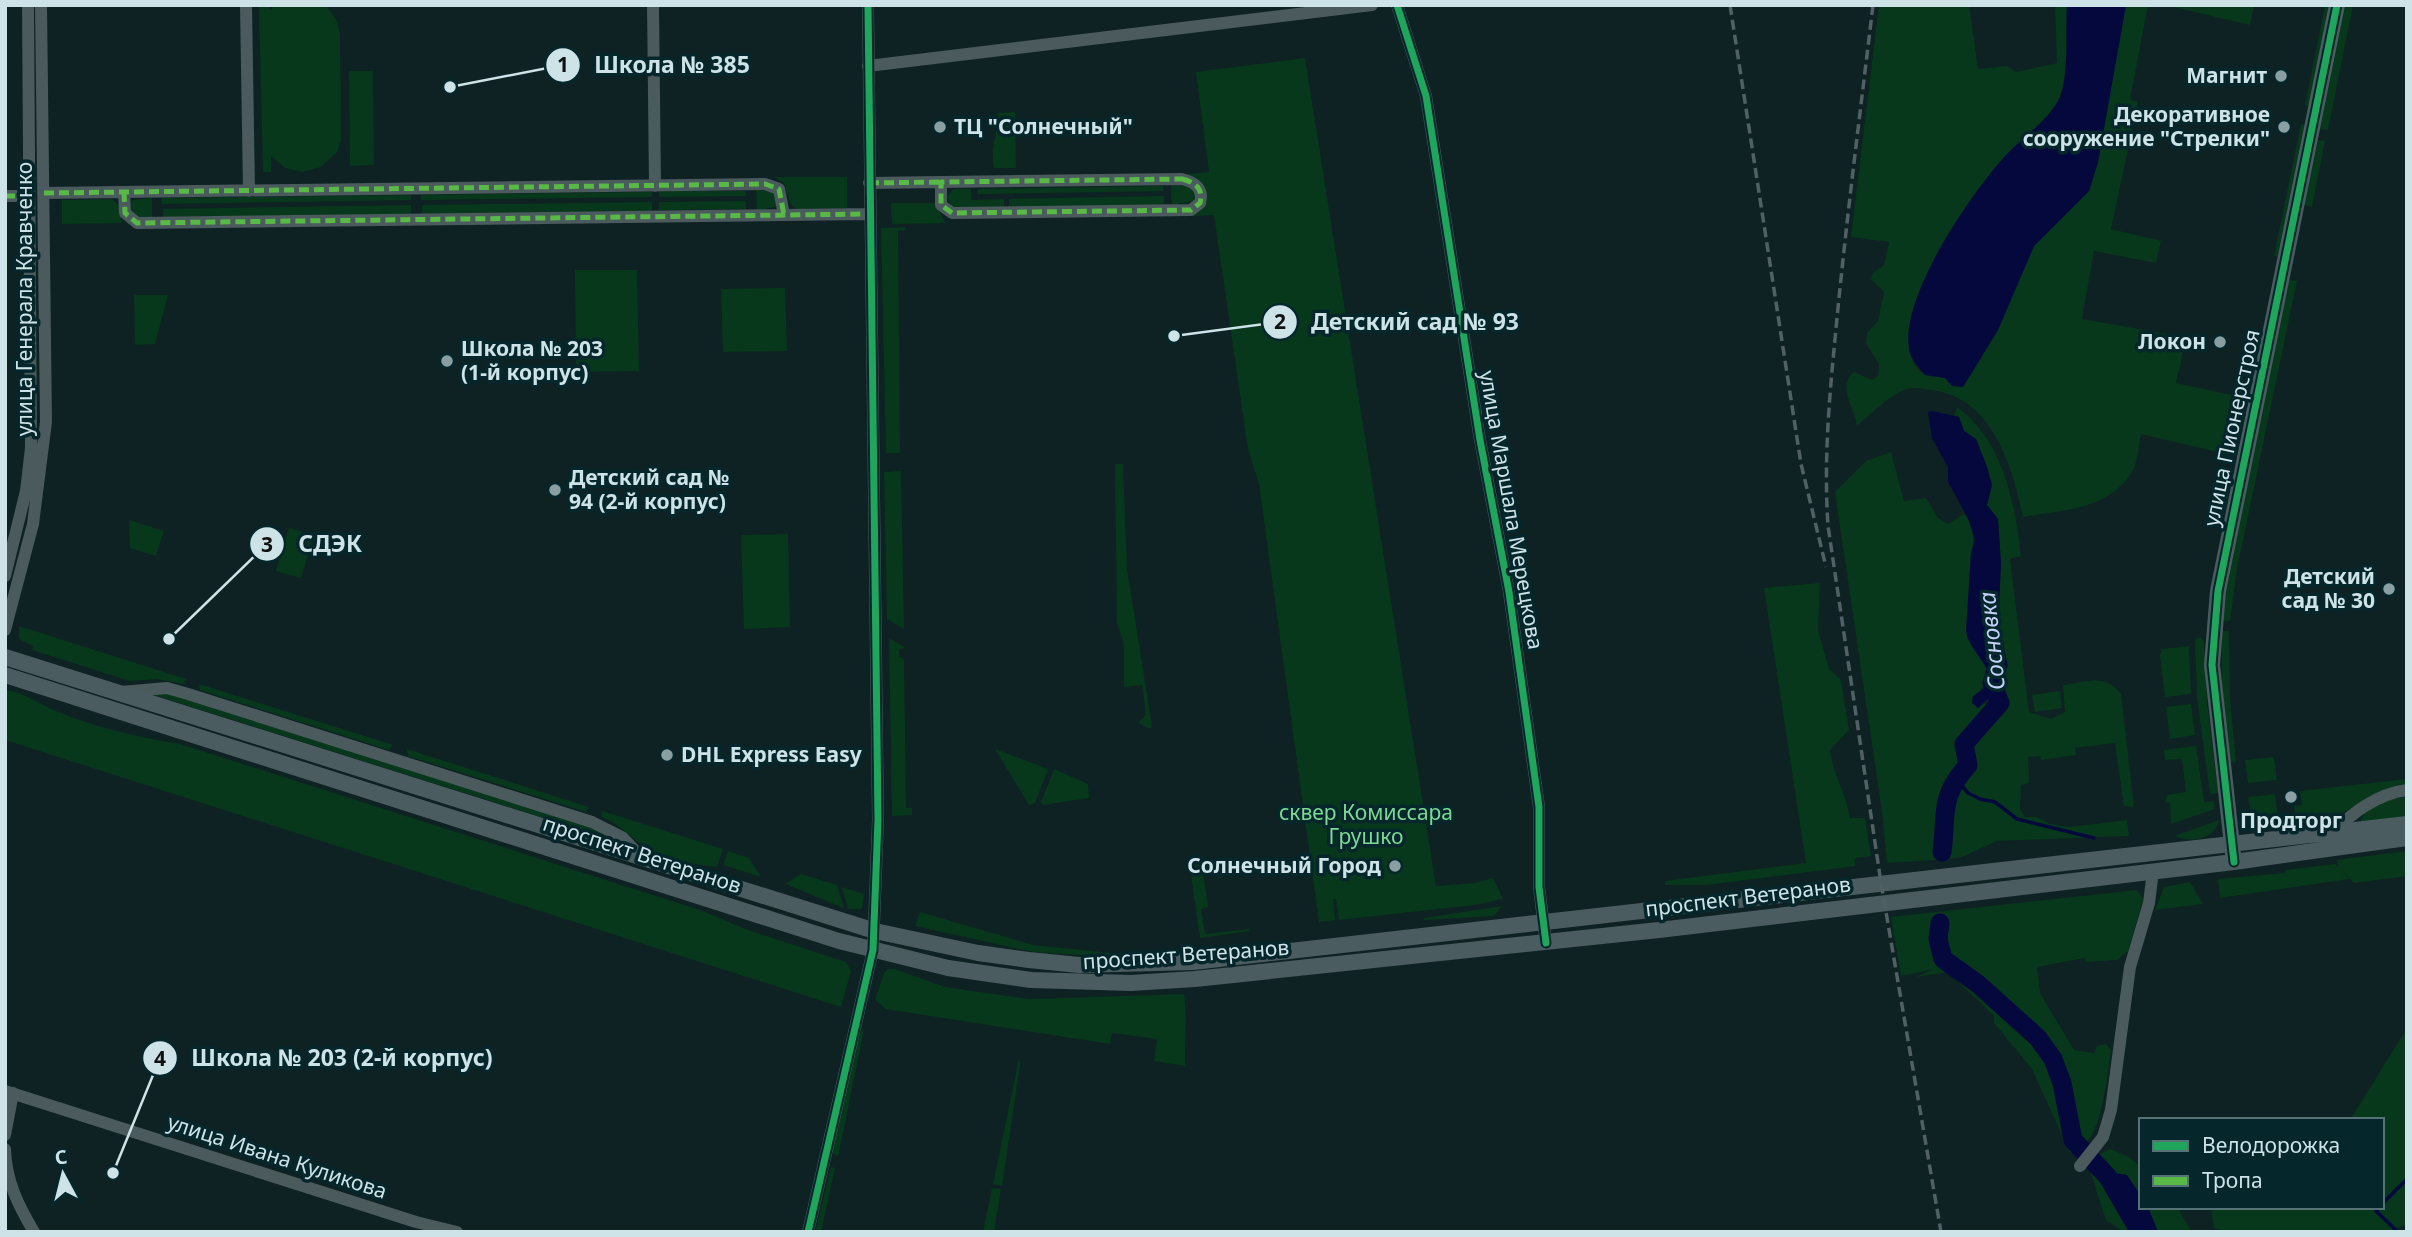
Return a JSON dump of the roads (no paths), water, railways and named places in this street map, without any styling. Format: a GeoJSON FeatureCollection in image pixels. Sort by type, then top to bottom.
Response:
{"type":"FeatureCollection","features":[{"type":"Feature","properties":{"kind":"main road","name":"улица Пионерстроя"},"geometry":{"type":"LineString","coordinates":[[2234,862],[2212,665],[2218,590],[2337,5]]}},
{"type":"Feature","properties":{"kind":"main road","name":"проспект Ветеранов"},"geometry":{"type":"LineString","coordinates":[[5,657],[875,931],[1029,960],[1131,965],[1193,962],[2407,824]]}},
{"type":"Feature","properties":{"kind":"main road","name":"проспект Ветеранов"},"geometry":{"type":"LineString","coordinates":[[5,675],[873,950],[986,975],[1078,983],[1195,979],[1546,943],[2234,862],[2407,838]]}},
{"type":"Feature","properties":{"kind":"street","name":"улица Генерала Кравченко"},"geometry":{"type":"LineString","coordinates":[[5,576],[26,491],[31,448],[28,5]]}},
{"type":"Feature","properties":{"kind":"street","name":"улица Генерала Кравченко"},"geometry":{"type":"LineString","coordinates":[[5,630],[33,524],[44,449],[41,5]]}},
{"type":"Feature","properties":{"kind":"street"},"geometry":{"type":"LineString","coordinates":[[246,5],[248,191]]}},
{"type":"Feature","properties":{"kind":"street"},"geometry":{"type":"LineString","coordinates":[[653,5],[655,186]]}},
{"type":"Feature","properties":{"kind":"street"},"geometry":{"type":"LineString","coordinates":[[808,1232],[873,950],[875,931],[878,820],[868,5]]}},
{"type":"Feature","properties":{"kind":"street"},"geometry":{"type":"LineString","coordinates":[[868,66],[1372,5]]}},
{"type":"Feature","properties":{"kind":"street","name":"улица Маршала Мерецкова"},"geometry":{"type":"LineString","coordinates":[[1397,5],[1426,96],[1480,440],[1509,592],[1539,807],[1539,887],[1546,943]]}},
{"type":"Feature","properties":{"kind":"street"},"geometry":{"type":"LineString","coordinates":[[869,183],[941,182],[1182,179],[1197,186],[1201,200],[1197,207],[1182,210],[952,213],[941,205],[941,182]]}},
{"type":"Feature","properties":{"kind":"street"},"geometry":{"type":"LineString","coordinates":[[44,193],[773,185],[782,194],[783,215]]}},
{"type":"Feature","properties":{"kind":"street"},"geometry":{"type":"LineString","coordinates":[[124,192],[125,213],[137,223],[869,214]]}},
{"type":"Feature","properties":{"kind":"street"},"geometry":{"type":"LineString","coordinates":[[5,196],[29,196]]}},
{"type":"Feature","properties":{"kind":"street"},"geometry":{"type":"LineString","coordinates":[[2330,834],[2367,804],[2393,792],[2407,790]]}},
{"type":"Feature","properties":{"kind":"street"},"geometry":{"type":"LineString","coordinates":[[2082,1163],[2103,1137],[2111,1111],[2130,967],[2149,903],[2153,871]]}},
{"type":"Feature","properties":{"kind":"street"},"geometry":{"type":"LineString","coordinates":[[5,1135],[9,1092]]}},
{"type":"Feature","properties":{"kind":"street","name":"улица Ивана Куликова"},"geometry":{"type":"LineString","coordinates":[[9,1092],[416,1222],[457,1232]]}},
{"type":"Feature","properties":{"kind":"street"},"geometry":{"type":"LineString","coordinates":[[5,1149],[5,1167],[11,1190],[34,1232]]}},
{"type":"Feature","properties":{"kind":"water"},"geometry":{"type":"Polygon","coordinates":[[[2067,5],[2126,5],[2098,162],[2089,191],[2034,246],[1998,330],[1963,387],[1952,386],[1945,378],[1925,375],[1911,356],[1909,331],[1914,305],[1940,248],[1975,194],[2006,155],[2040,123],[2058,101],[2066,68],[2067,5]]]}},
{"type":"Feature","properties":{"kind":"water"},"geometry":{"type":"Polygon","coordinates":[[[1928,412],[1959,417],[1964,431],[1976,439],[1992,485],[1987,505],[1998,519],[2001,564],[1998,626],[2005,655],[2003,678],[1995,677],[1991,682],[1966,630],[1971,553],[1975,540],[1968,518],[1948,482],[1948,467],[1932,438],[1928,412]]]}},
{"type":"Feature","properties":{"kind":"water"},"geometry":{"type":"Polygon","coordinates":[[[1992,683],[1998,697],[1989,698],[1978,708],[1972,703],[1973,696],[1992,683]]]}},
{"type":"Feature","properties":{"kind":"water"},"geometry":{"type":"Polygon","coordinates":[[[2114,1173],[2127,1175],[2139,1193],[2139,1209],[2149,1209],[2158,1232],[2133,1232],[2108,1188],[2108,1177],[2114,1173]]]}},
{"type":"Feature","properties":{"kind":"waterway","name":"Сосновка"},"geometry":{"type":"LineString","coordinates":[[1942,852],[1948,797],[1968,765],[1964,744],[2000,703],[1992,683],[1998,665],[1995,651]]}},
{"type":"Feature","properties":{"kind":"waterway"},"geometry":{"type":"LineString","coordinates":[[1956,779],[1968,793],[1995,802],[2017,819],[2094,838]]}},
{"type":"Feature","properties":{"kind":"waterway","name":"Сосновка"},"geometry":{"type":"LineString","coordinates":[[1940,923],[1938,939],[1943,959],[1978,984],[2038,1038],[2053,1059],[2062,1083],[2073,1140],[2108,1177],[2140,1232]]}},
{"type":"Feature","properties":{"kind":"waterway"},"geometry":{"type":"LineString","coordinates":[[2384,1202],[2407,1179]]}},
{"type":"Feature","properties":{"kind":"waterway"},"geometry":{"type":"LineString","coordinates":[[2378,1209],[2376,1211],[2398,1232]]}},
{"type":"Feature","properties":{"kind":"railway"},"geometry":{"type":"LineString","coordinates":[[1730,5],[1801,464],[1826,567]]}},
{"type":"Feature","properties":{"kind":"railway"},"geometry":{"type":"LineString","coordinates":[[1873,5],[1833,362],[1827,444],[1828,526],[1881,883],[1941,1232]]}},
{"type":"Feature","properties":{"kind":"place","name":"Магнит"},"geometry":{"type":"Point","coordinates":[2281,76]}},
{"type":"Feature","properties":{"kind":"place","name":"Школа № 385"},"geometry":{"type":"Point","coordinates":[450,87]}},
{"type":"Feature","properties":{"kind":"place","name":"ТЦ \"Солнечный\""},"geometry":{"type":"Point","coordinates":[940,127]}},
{"type":"Feature","properties":{"kind":"place","name":"Декоративное сооружение \"Стрелки\""},"geometry":{"type":"Point","coordinates":[2284,127]}},
{"type":"Feature","properties":{"kind":"place","name":"Детский сад № 93"},"geometry":{"type":"Point","coordinates":[1174,336]}},
{"type":"Feature","properties":{"kind":"place","name":"Локон"},"geometry":{"type":"Point","coordinates":[2220,342]}},
{"type":"Feature","properties":{"kind":"place","name":"Школа № 203 (1-й корпус)"},"geometry":{"type":"Point","coordinates":[447,361]}},
{"type":"Feature","properties":{"kind":"place","name":"Детский сад № 94 (2-й корпус)"},"geometry":{"type":"Point","coordinates":[555,490]}},
{"type":"Feature","properties":{"kind":"place","name":"Детский сад № 30"},"geometry":{"type":"Point","coordinates":[2389,589]}},
{"type":"Feature","properties":{"kind":"place","name":"СДЭК"},"geometry":{"type":"Point","coordinates":[169,639]}},
{"type":"Feature","properties":{"kind":"place","name":"DHL Express Easy"},"geometry":{"type":"Point","coordinates":[667,755]}},
{"type":"Feature","properties":{"kind":"place","name":"Продторг"},"geometry":{"type":"Point","coordinates":[2291,797]}},
{"type":"Feature","properties":{"kind":"place","name":"Солнечный Город"},"geometry":{"type":"Point","coordinates":[1395,866]}},
{"type":"Feature","properties":{"kind":"place","name":"Школа № 203 (2-й корпус)"},"geometry":{"type":"Point","coordinates":[113,1173]}},
{"type":"Feature","properties":{"kind":"park label","name":"сквер Комиссара Грушко"},"geometry":{"type":"Point","coordinates":[1366,825]}}]}
